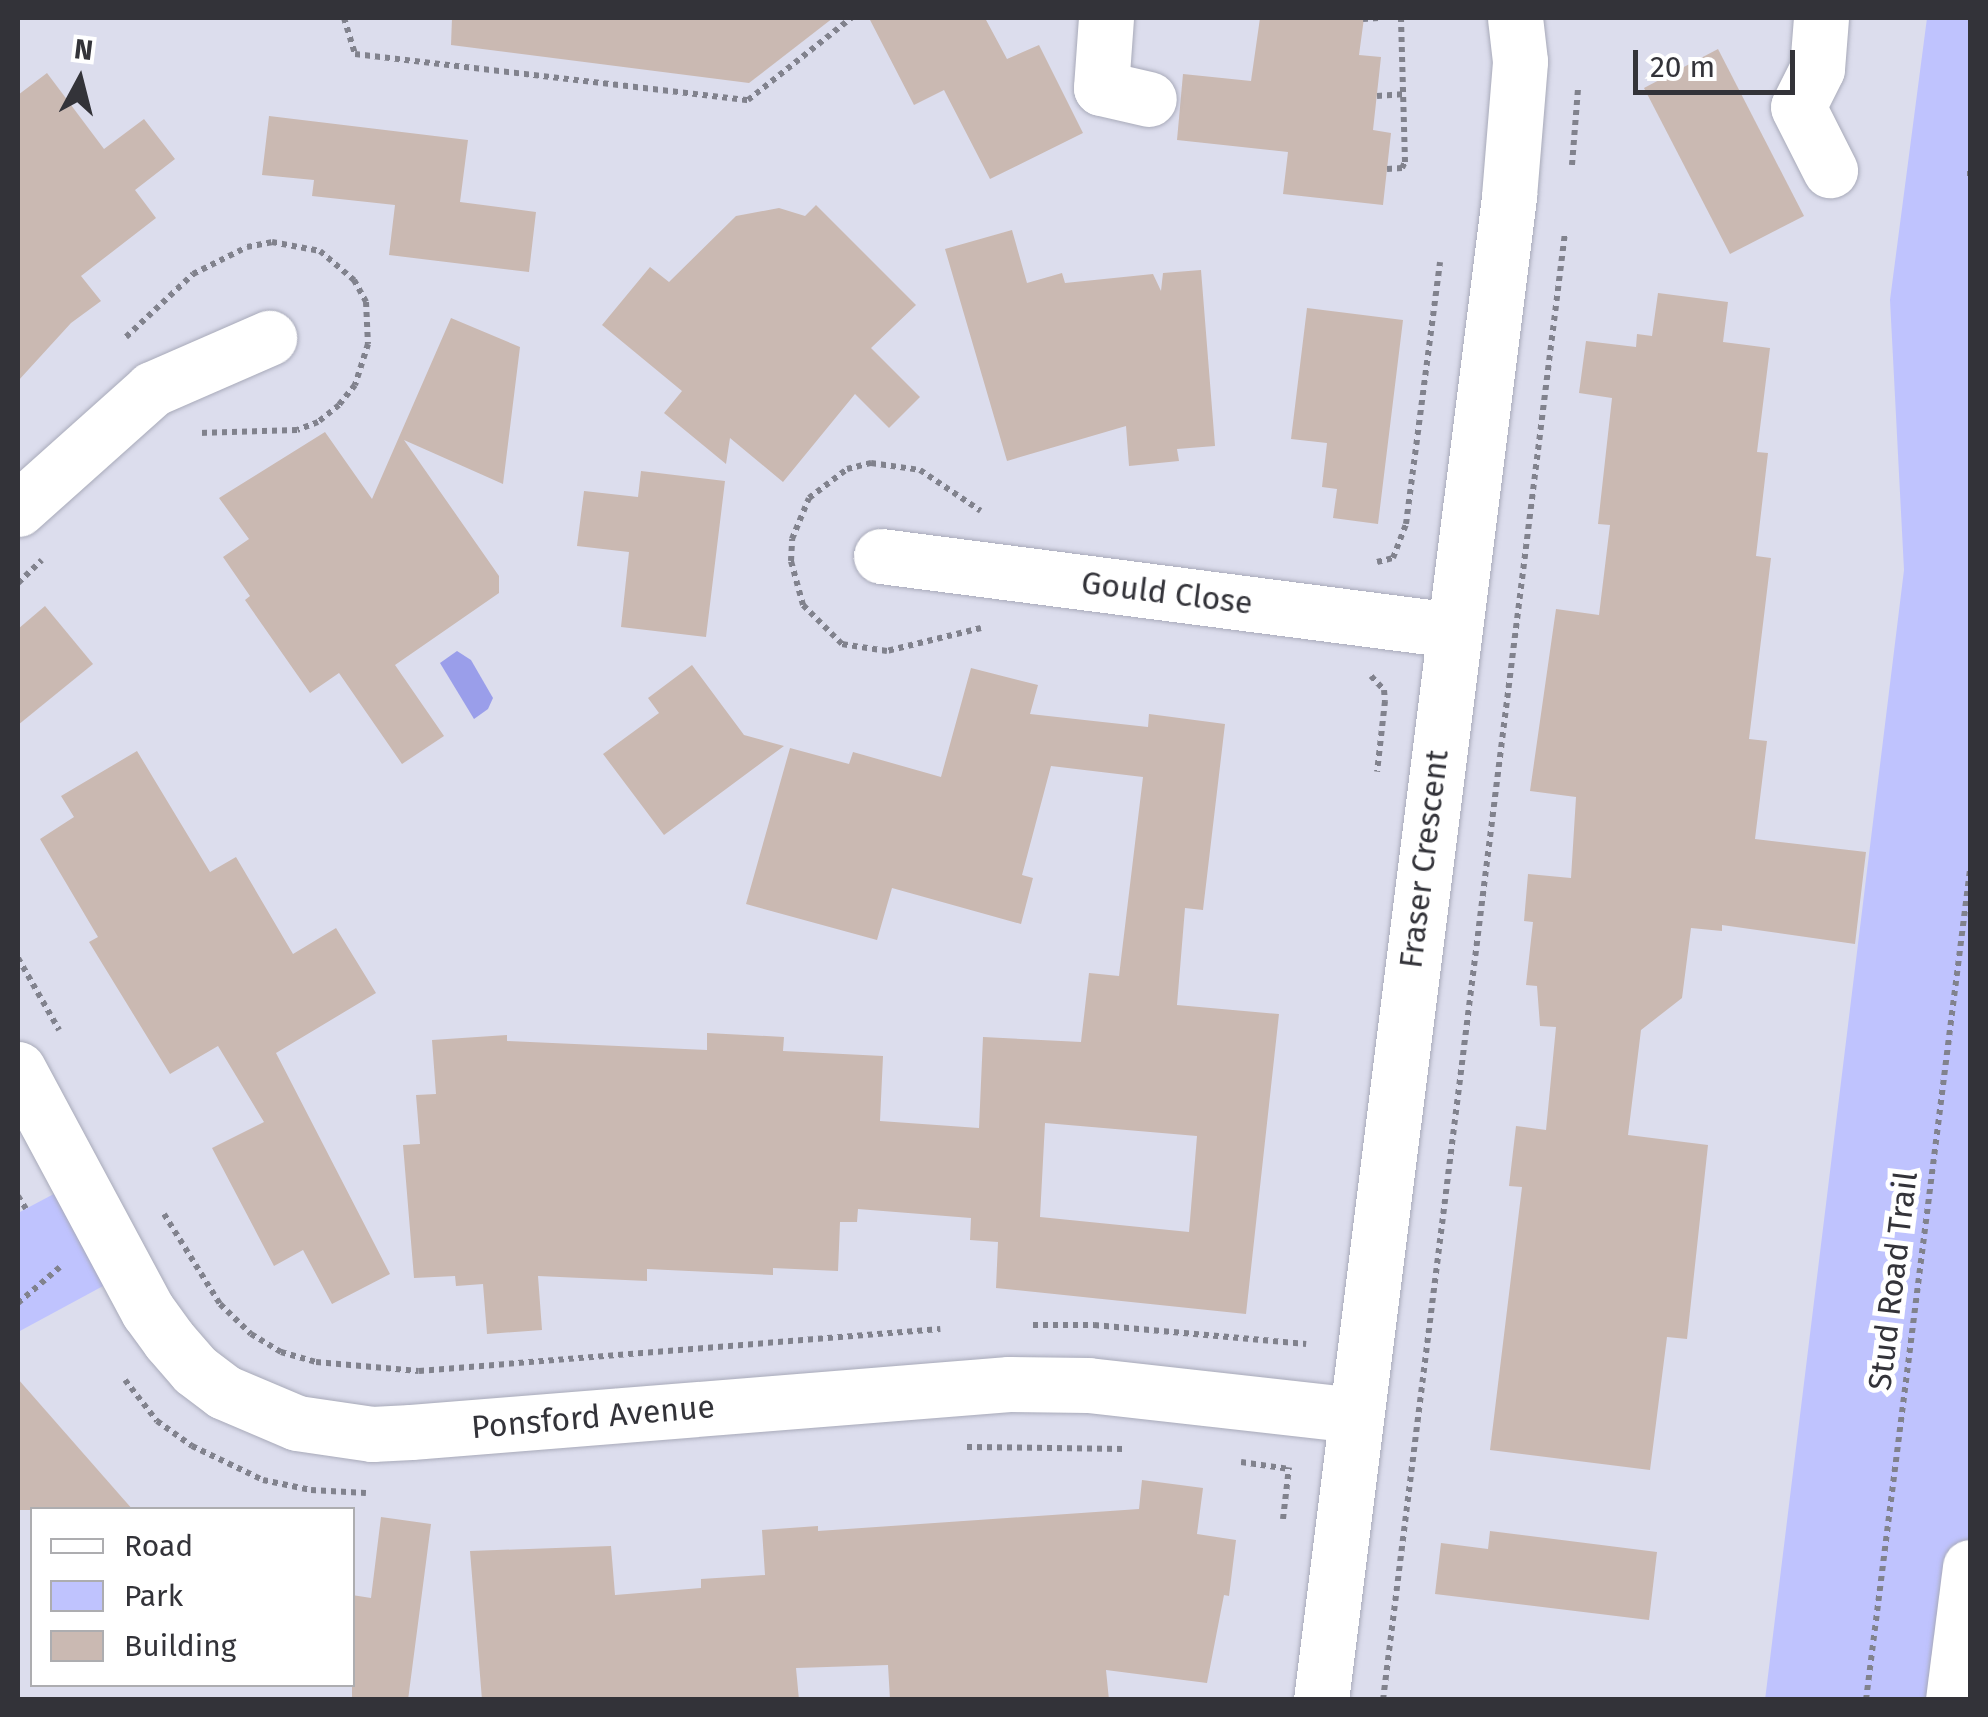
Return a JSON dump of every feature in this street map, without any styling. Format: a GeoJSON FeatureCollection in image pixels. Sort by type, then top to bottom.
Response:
{"type":"FeatureCollection","features":[{"type":"Feature","properties":{"kind":"main road"},"geometry":{"type":"LineString","coordinates":[[1106,18],[1101,88],[1149,99]]}},
{"type":"Feature","properties":{"kind":"main road","name":"Fraser Crescent"},"geometry":{"type":"LineString","coordinates":[[1320,1700],[1509,196],[1520,62],[1515,18]]}},
{"type":"Feature","properties":{"kind":"main road"},"geometry":{"type":"LineString","coordinates":[[1821,18],[1817,69],[1798,107],[1830,170]]}},
{"type":"Feature","properties":{"kind":"main road"},"geometry":{"type":"LineString","coordinates":[[18,509],[152,389],[268,338]]}},
{"type":"Feature","properties":{"kind":"main road","name":"Gould Close"},"geometry":{"type":"LineString","coordinates":[[881,556],[1452,630]]}},
{"type":"Feature","properties":{"kind":"main road","name":"Ponsford Avenue"},"geometry":{"type":"LineString","coordinates":[[18,1069],[148,1311],[169,1340],[195,1370],[224,1392],[297,1423],[372,1434],[411,1432],[1010,1384],[1088,1384],[1354,1414]]}},
{"type":"Feature","properties":{"kind":"main road"},"geometry":{"type":"LineString","coordinates":[[1953,1700],[1970,1566]]}},
{"type":"Feature","properties":{"kind":"path"},"geometry":{"type":"LineString","coordinates":[[344,18],[355,54],[748,100],[851,18]]}},
{"type":"Feature","properties":{"kind":"path"},"geometry":{"type":"LineString","coordinates":[[1364,18],[1379,18]]}},
{"type":"Feature","properties":{"kind":"path"},"geometry":{"type":"LineString","coordinates":[[1387,170],[1402,168],[1405,162],[1401,18]]}},
{"type":"Feature","properties":{"kind":"path"},"geometry":{"type":"LineString","coordinates":[[1571,172],[1578,80]]}},
{"type":"Feature","properties":{"kind":"path"},"geometry":{"type":"LineString","coordinates":[[1377,96],[1405,94]]}},
{"type":"Feature","properties":{"kind":"path"},"geometry":{"type":"LineString","coordinates":[[1383,1700],[1565,228]]}},
{"type":"Feature","properties":{"kind":"path"},"geometry":{"type":"LineString","coordinates":[[1371,578],[1374,562],[1393,558],[1406,524],[1442,253]]}},
{"type":"Feature","properties":{"kind":"path"},"geometry":{"type":"LineString","coordinates":[[1360,670],[1384,690],[1376,779]]}},
{"type":"Feature","properties":{"kind":"path","name":"Stud Road Trail"},"geometry":{"type":"LineString","coordinates":[[1866,1700],[1970,870]]}},
{"type":"Feature","properties":{"kind":"path"},"geometry":{"type":"LineString","coordinates":[[18,958],[68,1045]]}},
{"type":"Feature","properties":{"kind":"path"},"geometry":{"type":"LineString","coordinates":[[162,1210],[220,1304],[251,1334],[282,1352],[316,1362],[418,1371],[956,1328]]}},
{"type":"Feature","properties":{"kind":"path"},"geometry":{"type":"LineString","coordinates":[[18,1303],[60,1266]]}},
{"type":"Feature","properties":{"kind":"path"},"geometry":{"type":"LineString","coordinates":[[1026,1325],[1094,1324],[1306,1344]]}},
{"type":"Feature","properties":{"kind":"path"},"geometry":{"type":"LineString","coordinates":[[1303,1364],[1308,1325]]}},
{"type":"Feature","properties":{"kind":"green space"},"geometry":{"type":"Polygon","coordinates":[[[1927,18],[1970,18],[1970,1567],[1953,1699],[1765,1700],[1904,570],[1890,300],[1927,18]]]}},
{"type":"Feature","properties":{"kind":"green space"},"geometry":{"type":"Polygon","coordinates":[[[80,1180],[129,1272],[18,1332],[18,1213],[80,1180]]]}},
{"type":"Feature","properties":{"kind":"shaded area"},"geometry":{"type":"Polygon","coordinates":[[[457,651],[471,660],[493,698],[488,709],[474,719],[440,663],[457,651]]]}},
{"type":"Feature","properties":{"kind":"building"},"geometry":{"type":"Polygon","coordinates":[[[452,18],[833,18],[749,83],[451,45],[452,18]]]}},
{"type":"Feature","properties":{"kind":"building"},"geometry":{"type":"Polygon","coordinates":[[[869,18],[985,18],[1007,59],[1039,45],[1083,133],[990,179],[944,90],[914,105],[869,18]]]}},
{"type":"Feature","properties":{"kind":"building"},"geometry":{"type":"Polygon","coordinates":[[[1260,18],[1364,18],[1359,55],[1381,57],[1373,130],[1391,133],[1383,205],[1283,194],[1288,152],[1177,140],[1183,74],[1251,81],[1260,18]]]}},
{"type":"Feature","properties":{"kind":"building"},"geometry":{"type":"Polygon","coordinates":[[[1718,49],[1804,216],[1730,254],[1644,88],[1718,49]]]}},
{"type":"Feature","properties":{"kind":"building"},"geometry":{"type":"Polygon","coordinates":[[[47,73],[104,149],[144,119],[175,159],[135,190],[156,218],[81,276],[101,301],[71,323],[18,381],[18,95],[47,73]]]}},
{"type":"Feature","properties":{"kind":"building"},"geometry":{"type":"Polygon","coordinates":[[[269,116],[468,140],[460,202],[536,212],[529,272],[389,255],[395,205],[312,196],[314,180],[262,175],[269,116]]]}},
{"type":"Feature","properties":{"kind":"building"},"geometry":{"type":"Polygon","coordinates":[[[816,205],[916,305],[871,348],[920,397],[889,428],[855,394],[783,482],[730,438],[726,464],[664,413],[682,391],[602,325],[650,267],[669,282],[736,216],[779,208],[805,216],[816,205]]]}},
{"type":"Feature","properties":{"kind":"building"},"geometry":{"type":"Polygon","coordinates":[[[1012,230],[1027,283],[1062,273],[1065,283],[1153,274],[1161,291],[1163,273],[1201,270],[1215,446],[1177,449],[1179,461],[1129,466],[1126,426],[1007,461],[945,249],[1012,230]]]}},
{"type":"Feature","properties":{"kind":"building"},"geometry":{"type":"Polygon","coordinates":[[[1658,293],[1728,302],[1723,342],[1770,348],[1757,452],[1768,453],[1756,556],[1771,558],[1749,739],[1767,741],[1755,839],[1866,852],[1855,944],[1722,925],[1722,931],[1691,928],[1682,998],[1641,1030],[1628,1135],[1708,1145],[1687,1339],[1667,1337],[1650,1470],[1490,1450],[1522,1187],[1509,1186],[1516,1126],[1546,1130],[1556,1027],[1540,1026],[1537,986],[1526,985],[1533,922],[1524,921],[1528,874],[1571,878],[1576,797],[1530,791],[1556,609],[1599,615],[1610,525],[1598,524],[1612,398],[1579,393],[1586,341],[1636,347],[1637,334],[1652,336],[1658,293]]]}},
{"type":"Feature","properties":{"kind":"building"},"geometry":{"type":"Polygon","coordinates":[[[1307,308],[1403,320],[1378,524],[1333,518],[1337,489],[1322,487],[1327,443],[1291,439],[1307,308]]]}},
{"type":"Feature","properties":{"kind":"building"},"geometry":{"type":"Polygon","coordinates":[[[451,318],[520,347],[503,484],[404,440],[499,576],[499,593],[395,665],[444,736],[402,764],[339,673],[310,693],[245,600],[250,596],[223,557],[249,539],[219,498],[325,432],[372,499],[451,318]]]}},
{"type":"Feature","properties":{"kind":"building"},"geometry":{"type":"Polygon","coordinates":[[[641,471],[725,481],[706,637],[621,627],[629,552],[577,546],[584,491],[638,497],[641,471]]]}},
{"type":"Feature","properties":{"kind":"building"},"geometry":{"type":"Polygon","coordinates":[[[45,606],[93,664],[18,725],[18,629],[45,606]]]}},
{"type":"Feature","properties":{"kind":"building"},"geometry":{"type":"Polygon","coordinates":[[[692,665],[744,735],[784,746],[664,835],[603,754],[659,713],[648,698],[692,665]]]}},
{"type":"Feature","properties":{"kind":"building"},"geometry":{"type":"Polygon","coordinates":[[[971,668],[1038,685],[1030,714],[1148,727],[1149,714],[1225,724],[1203,910],[1185,908],[1177,1005],[1279,1014],[1246,1314],[996,1288],[998,1242],[970,1240],[971,1218],[858,1209],[857,1222],[840,1222],[838,1271],[773,1268],[773,1275],[647,1269],[647,1281],[538,1276],[542,1330],[487,1334],[483,1284],[456,1286],[455,1276],[414,1278],[403,1145],[420,1144],[416,1095],[436,1094],[432,1040],[507,1035],[507,1041],[707,1050],[707,1033],[784,1037],[783,1051],[883,1056],[880,1121],[979,1128],[983,1037],[1081,1042],[1089,973],[1119,976],[1143,777],[1051,766],[1022,875],[1033,878],[1021,924],[892,888],[877,940],[746,904],[790,748],[849,764],[853,752],[941,777],[971,668]],[[1045,1123],[1040,1217],[1189,1232],[1197,1136],[1045,1123]]]}},
{"type":"Feature","properties":{"kind":"building"},"geometry":{"type":"Polygon","coordinates":[[[137,751],[210,872],[236,857],[293,954],[336,928],[376,993],[276,1053],[390,1274],[332,1304],[303,1250],[274,1266],[212,1148],[264,1122],[218,1046],[170,1074],[89,942],[98,937],[40,839],[74,817],[61,796],[137,751]]]}},
{"type":"Feature","properties":{"kind":"building"},"geometry":{"type":"Polygon","coordinates":[[[18,1379],[130,1507],[18,1510],[18,1379]]]}},
{"type":"Feature","properties":{"kind":"building"},"geometry":{"type":"Polygon","coordinates":[[[1142,1480],[1203,1488],[1197,1534],[1236,1540],[1229,1596],[1224,1595],[1207,1683],[1106,1670],[1109,1700],[890,1700],[888,1665],[796,1668],[799,1700],[482,1700],[470,1551],[611,1546],[615,1595],[701,1588],[701,1579],[765,1575],[762,1530],[818,1526],[818,1531],[1139,1509],[1142,1480]]]}},
{"type":"Feature","properties":{"kind":"building"},"geometry":{"type":"Polygon","coordinates":[[[381,1517],[431,1524],[408,1700],[352,1700],[355,1595],[371,1598],[381,1517]]]}},
{"type":"Feature","properties":{"kind":"building"},"geometry":{"type":"Polygon","coordinates":[[[1490,1531],[1657,1552],[1649,1620],[1435,1594],[1441,1543],[1488,1549],[1490,1531]]]}}]}
